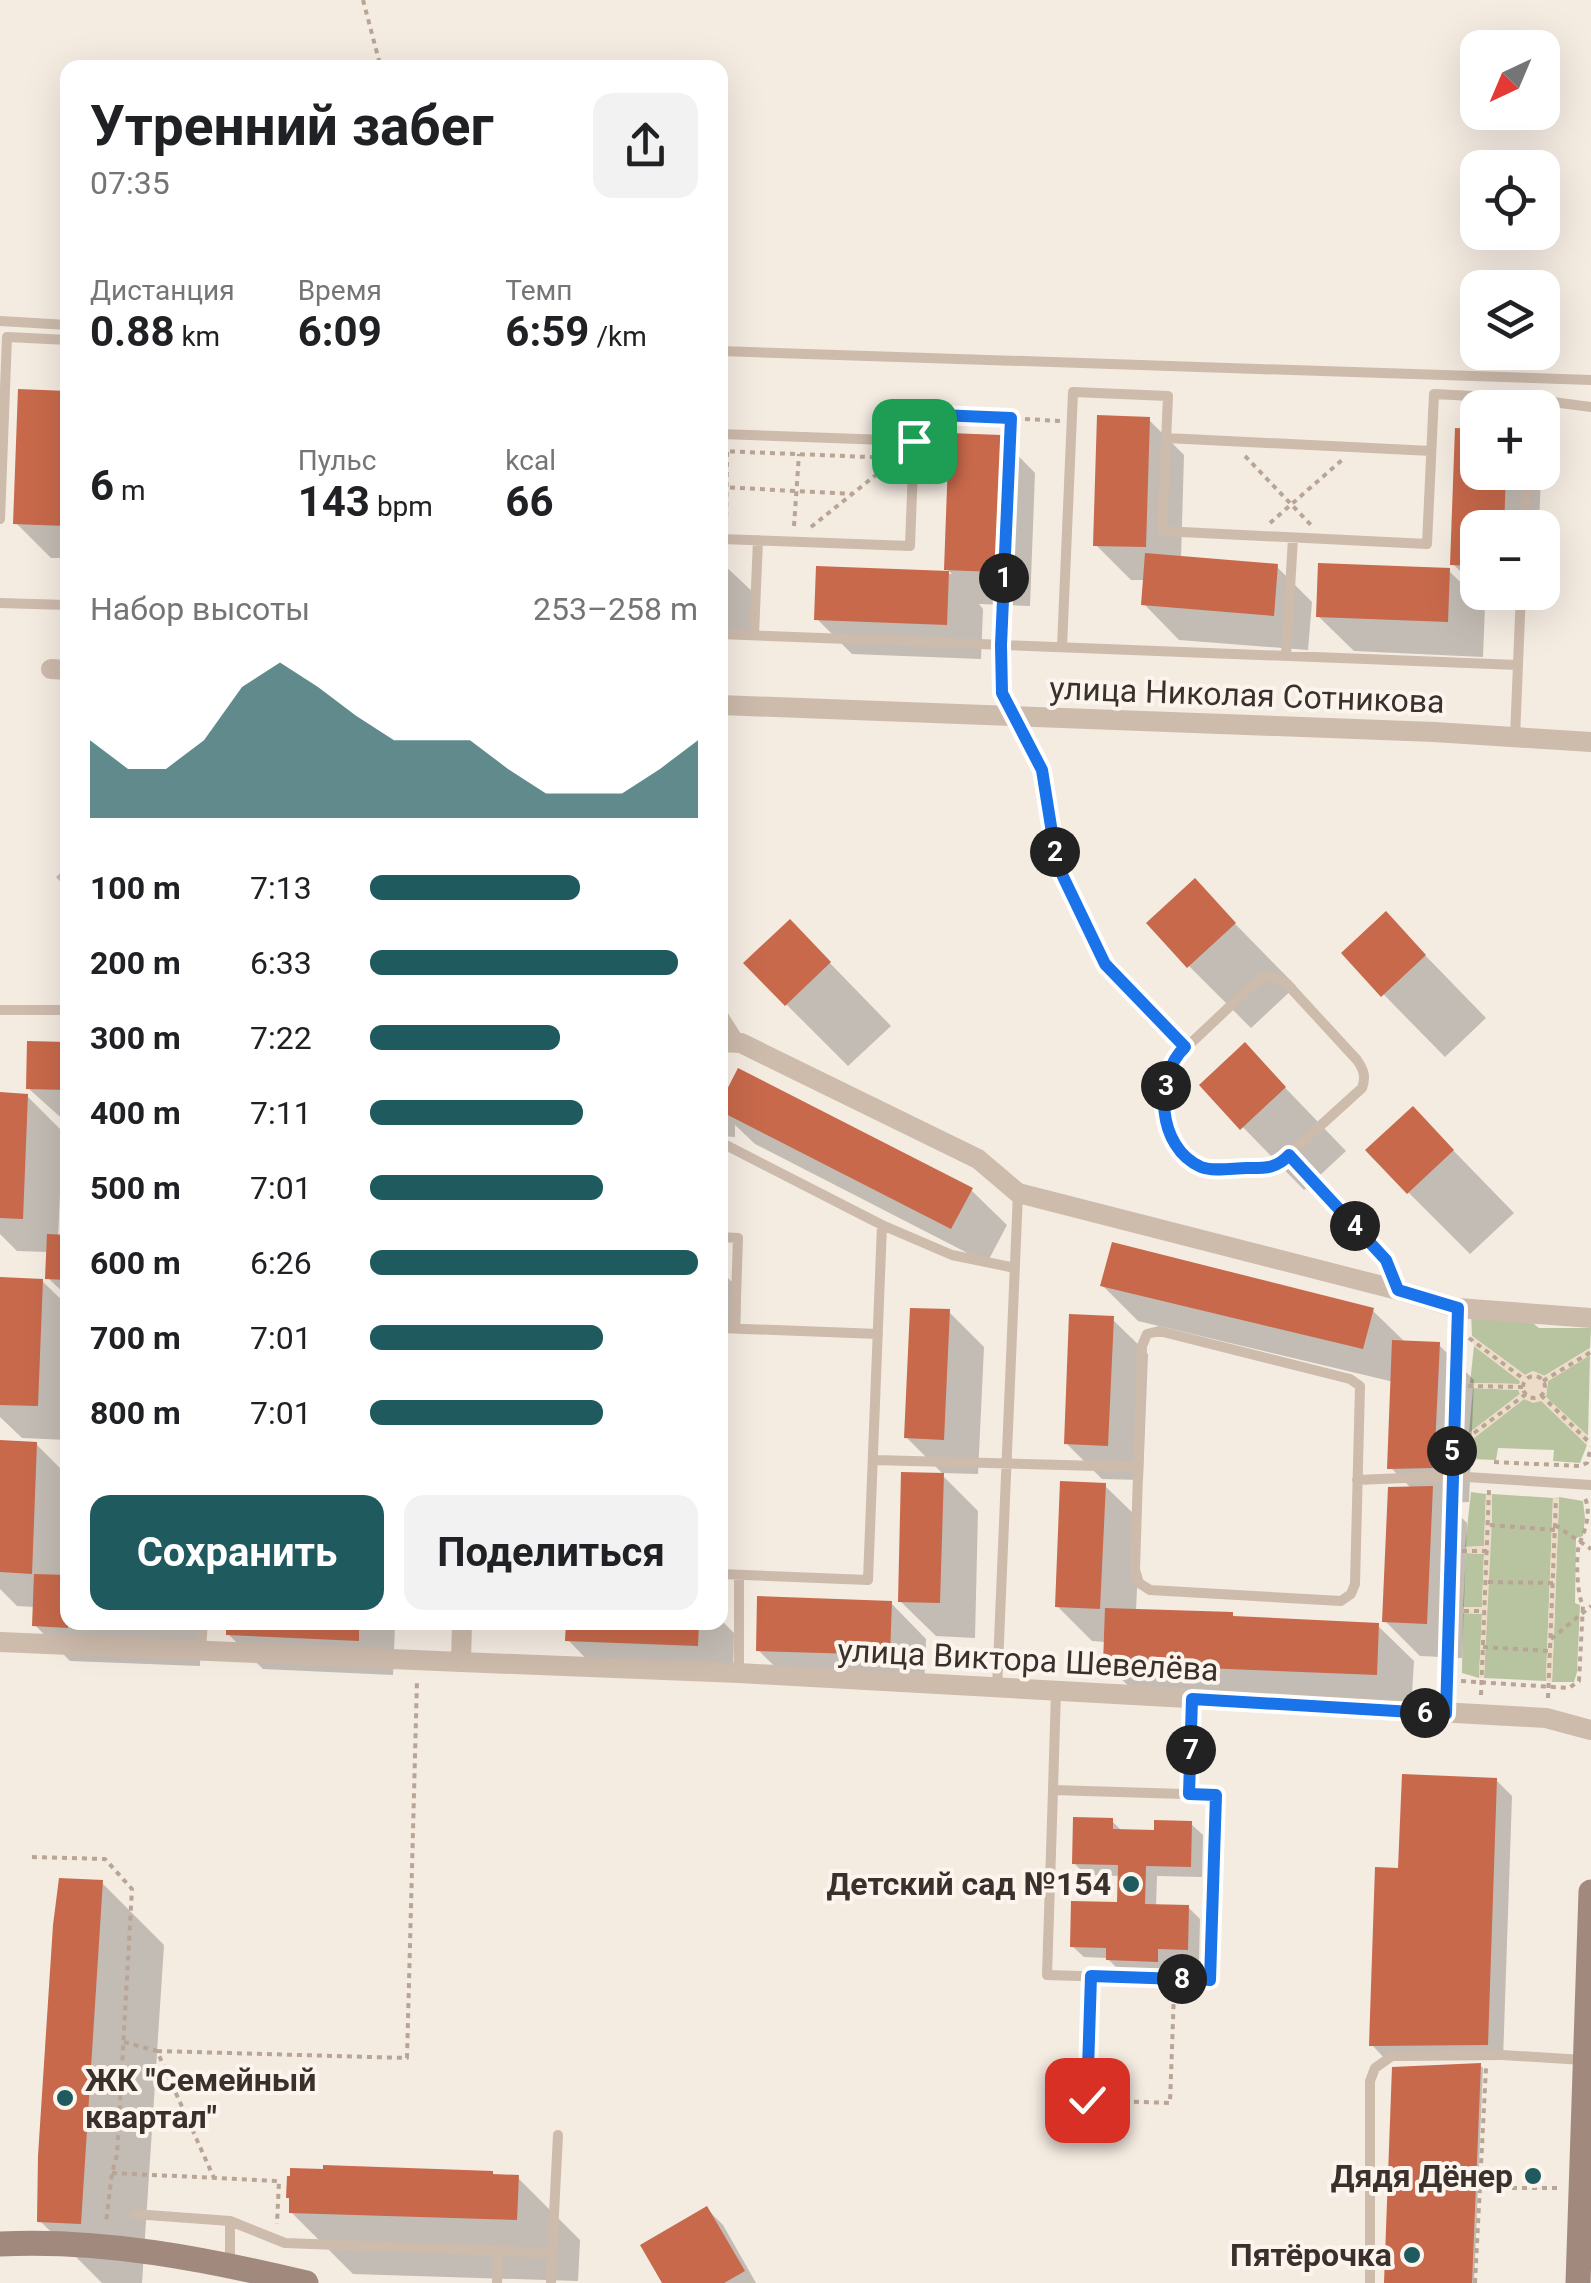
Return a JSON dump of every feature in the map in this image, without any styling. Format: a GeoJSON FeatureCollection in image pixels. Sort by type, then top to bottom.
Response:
{"type":"FeatureCollection","features":[{"type":"Feature","properties":{"kind":"street","name":"улица Николая Сотникова"},"geometry":{"type":"LineString","coordinates":[[728,705],[1591,742]]}},
{"type":"Feature","properties":{"kind":"street"},"geometry":{"type":"LineString","coordinates":[[730,1042],[978,1159],[1018,1193],[1398,1290],[1457,1319],[1591,1318]]}},
{"type":"Feature","properties":{"kind":"street"},"geometry":{"type":"LineString","coordinates":[[460,1662],[462,1630]]}},
{"type":"Feature","properties":{"kind":"street","name":"улица Виктора Шевелёва"},"geometry":{"type":"LineString","coordinates":[[0,1642],[739,1674],[1546,1718],[1591,1730]]}},
{"type":"Feature","properties":{"kind":"street"},"geometry":{"type":"LineString","coordinates":[[1578,2283],[1587,2128],[1584,2060],[1591,1892]]}},
{"type":"Feature","properties":{"kind":"street"},"geometry":{"type":"LineString","coordinates":[[0,2244],[100,2246],[230,2266],[306,2283]]}},
{"type":"Feature","properties":{"kind":"lane"},"geometry":{"type":"LineString","coordinates":[[0,321],[60,325]]}},
{"type":"Feature","properties":{"kind":"lane"},"geometry":{"type":"LineString","coordinates":[[0,519],[7,337],[60,340]]}},
{"type":"Feature","properties":{"kind":"lane"},"geometry":{"type":"LineString","coordinates":[[728,351],[1591,380]]}},
{"type":"Feature","properties":{"kind":"lane"},"geometry":{"type":"LineString","coordinates":[[1062,648],[1074,392],[1168,396],[1162,532],[1427,544],[1434,394],[1460,396]]}},
{"type":"Feature","properties":{"kind":"lane"},"geometry":{"type":"LineString","coordinates":[[1560,405],[1591,407]]}},
{"type":"Feature","properties":{"kind":"lane"},"geometry":{"type":"LineString","coordinates":[[728,539],[910,546],[915,414]]}},
{"type":"Feature","properties":{"kind":"lane"},"geometry":{"type":"LineString","coordinates":[[1001,645],[1011,418]]}},
{"type":"Feature","properties":{"kind":"lane"},"geometry":{"type":"LineString","coordinates":[[728,434],[914,441]]}},
{"type":"Feature","properties":{"kind":"lane"},"geometry":{"type":"LineString","coordinates":[[1166,438],[1431,451]]}},
{"type":"Feature","properties":{"kind":"lane"},"geometry":{"type":"LineString","coordinates":[[1286,656],[1294,538]]}},
{"type":"Feature","properties":{"kind":"lane"},"geometry":{"type":"LineString","coordinates":[[754,635],[758,540]]}},
{"type":"Feature","properties":{"kind":"lane"},"geometry":{"type":"LineString","coordinates":[[0,603],[60,605]]}},
{"type":"Feature","properties":{"kind":"lane"},"geometry":{"type":"LineString","coordinates":[[1515,737],[1520,610]]}},
{"type":"Feature","properties":{"kind":"lane"},"geometry":{"type":"LineString","coordinates":[[728,634],[1518,666]]}},
{"type":"Feature","properties":{"kind":"lane"},"geometry":{"type":"LineString","coordinates":[[1105,964],[1185,1047]]}},
{"type":"Feature","properties":{"kind":"lane"},"geometry":{"type":"LineString","coordinates":[[1274,976],[1288,984],[1357,1060],[1365,1075],[1362,1088],[1289,1155],[1268,1168],[1205,1168],[1173,1140],[1165,1121],[1168,1071],[1185,1047],[1260,978],[1274,976]]}},
{"type":"Feature","properties":{"kind":"lane"},"geometry":{"type":"LineString","coordinates":[[0,1010],[60,1010]]}},
{"type":"Feature","properties":{"kind":"lane"},"geometry":{"type":"LineString","coordinates":[[728,1146],[952,1255],[1016,1268]]}},
{"type":"Feature","properties":{"kind":"lane"},"geometry":{"type":"LineString","coordinates":[[1289,1155],[1386,1260],[1398,1290]]}},
{"type":"Feature","properties":{"kind":"lane"},"geometry":{"type":"LineString","coordinates":[[997,1689],[1018,1193]]}},
{"type":"Feature","properties":{"kind":"lane"},"geometry":{"type":"LineString","coordinates":[[728,1574],[868,1580],[882,1224]]}},
{"type":"Feature","properties":{"kind":"lane"},"geometry":{"type":"LineString","coordinates":[[728,1237],[738,1238],[735,1328]]}},
{"type":"Feature","properties":{"kind":"lane"},"geometry":{"type":"LineString","coordinates":[[1446,1714],[1457,1319]]}},
{"type":"Feature","properties":{"kind":"lane"},"geometry":{"type":"LineString","coordinates":[[728,1328],[878,1334]]}},
{"type":"Feature","properties":{"kind":"lane"},"geometry":{"type":"LineString","coordinates":[[1159,1332],[1350,1380],[1360,1386],[1357,1480],[1355,1584],[1351,1594],[1342,1600],[1150,1590],[1139,1583],[1135,1570],[1137,1467],[1142,1346],[1148,1334],[1159,1332]]}},
{"type":"Feature","properties":{"kind":"lane"},"geometry":{"type":"LineString","coordinates":[[873,1460],[1137,1467]]}},
{"type":"Feature","properties":{"kind":"lane"},"geometry":{"type":"LineString","coordinates":[[1357,1480],[1451,1476],[1591,1485]]}},
{"type":"Feature","properties":{"kind":"lane"},"geometry":{"type":"LineString","coordinates":[[739,1575],[739,1674]]}},
{"type":"Feature","properties":{"kind":"lane"},"geometry":{"type":"LineString","coordinates":[[202,1649],[203,1630]]}},
{"type":"Feature","properties":{"kind":"lane"},"geometry":{"type":"LineString","coordinates":[[1053,1790],[1216,1795],[1210,1980],[1047,1975],[1056,1692]]}},
{"type":"Feature","properties":{"kind":"lane"},"geometry":{"type":"LineString","coordinates":[[1189,1794],[1192,1699]]}},
{"type":"Feature","properties":{"kind":"lane"},"geometry":{"type":"LineString","coordinates":[[1370,2283],[1370,2081],[1375,2068],[1392,2056],[1486,2054],[1584,2060]]}},
{"type":"Feature","properties":{"kind":"lane"},"geometry":{"type":"LineString","coordinates":[[551,2283],[558,2135]]}},
{"type":"Feature","properties":{"kind":"lane"},"geometry":{"type":"LineString","coordinates":[[134,2214],[230,2221],[285,2244],[552,2253]]}},
{"type":"Feature","properties":{"kind":"lane"},"geometry":{"type":"LineString","coordinates":[[230,2221],[230,2266]]}},
{"type":"Feature","properties":{"kind":"lane"},"geometry":{"type":"LineString","coordinates":[[497,2283],[498,2251]]}},
{"type":"Feature","properties":{"kind":"path"},"geometry":{"type":"LineString","coordinates":[[364,0],[380,60]]}},
{"type":"Feature","properties":{"kind":"path"},"geometry":{"type":"LineString","coordinates":[[915,414],[1072,421]]}},
{"type":"Feature","properties":{"kind":"path"},"geometry":{"type":"LineString","coordinates":[[1232,442],[1324,540]]}},
{"type":"Feature","properties":{"kind":"path"},"geometry":{"type":"LineString","coordinates":[[1255,536],[1357,447]]}},
{"type":"Feature","properties":{"kind":"path"},"geometry":{"type":"LineString","coordinates":[[728,452],[898,458],[792,542]]}},
{"type":"Feature","properties":{"kind":"path"},"geometry":{"type":"LineString","coordinates":[[792,542],[799,454]]}},
{"type":"Feature","properties":{"kind":"path"},"geometry":{"type":"LineString","coordinates":[[728,487],[853,494]]}},
{"type":"Feature","properties":{"kind":"path"},"geometry":{"type":"LineString","coordinates":[[1001,645],[1002,693],[1042,770],[1057,864],[1105,964]]}},
{"type":"Feature","properties":{"kind":"path"},"geometry":{"type":"LineString","coordinates":[[1457,1319],[1524,1384],[1526,1394]]}},
{"type":"Feature","properties":{"kind":"path"},"geometry":{"type":"LineString","coordinates":[[1543,1381],[1591,1352]]}},
{"type":"Feature","properties":{"kind":"path"},"geometry":{"type":"LineString","coordinates":[[1454,1386],[1524,1384],[1536,1376],[1543,1381],[1541,1395],[1534,1398],[1526,1394]]}},
{"type":"Feature","properties":{"kind":"path"},"geometry":{"type":"LineString","coordinates":[[1452,1456],[1526,1394]]}},
{"type":"Feature","properties":{"kind":"path"},"geometry":{"type":"LineString","coordinates":[[1452,1456],[1579,1466],[1587,1463],[1591,1446],[1541,1395]]}},
{"type":"Feature","properties":{"kind":"path"},"geometry":{"type":"LineString","coordinates":[[1481,1715],[1490,1478]]}},
{"type":"Feature","properties":{"kind":"path"},"geometry":{"type":"LineString","coordinates":[[1546,1718],[1556,1493]]}},
{"type":"Feature","properties":{"kind":"path"},"geometry":{"type":"LineString","coordinates":[[1444,1680],[1569,1688],[1579,1681],[1583,1612],[1578,1599],[1580,1541],[1586,1536],[1589,1506],[1587,1499],[1574,1494]]}},
{"type":"Feature","properties":{"kind":"path"},"geometry":{"type":"LineString","coordinates":[[1488,1525],[1555,1527],[1591,1549]]}},
{"type":"Feature","properties":{"kind":"path"},"geometry":{"type":"LineString","coordinates":[[1449,1551],[1487,1551]]}},
{"type":"Feature","properties":{"kind":"path"},"geometry":{"type":"LineString","coordinates":[[1486,1582],[1553,1583]]}},
{"type":"Feature","properties":{"kind":"path"},"geometry":{"type":"LineString","coordinates":[[1551,1639],[1591,1606]]}},
{"type":"Feature","properties":{"kind":"path"},"geometry":{"type":"LineString","coordinates":[[1446,1610],[1484,1610]]}},
{"type":"Feature","properties":{"kind":"path"},"geometry":{"type":"LineString","coordinates":[[1483,1648],[1550,1651]]}},
{"type":"Feature","properties":{"kind":"path"},"geometry":{"type":"LineString","coordinates":[[124,2042],[157,2051],[406,2058],[418,1660]]}},
{"type":"Feature","properties":{"kind":"path"},"geometry":{"type":"LineString","coordinates":[[32,1857],[105,1859],[132,1890],[117,2155],[108,2223],[89,2224]]}},
{"type":"Feature","properties":{"kind":"path"},"geometry":{"type":"LineString","coordinates":[[1091,1976],[1087,2100],[1170,2103],[1174,1978]]}},
{"type":"Feature","properties":{"kind":"path"},"geometry":{"type":"LineString","coordinates":[[157,2051],[214,2178]]}},
{"type":"Feature","properties":{"kind":"path"},"geometry":{"type":"LineString","coordinates":[[1475,2283],[1486,2054]]}},
{"type":"Feature","properties":{"kind":"path"},"geometry":{"type":"LineString","coordinates":[[112,2174],[279,2181],[277,2240]]}},
{"type":"Feature","properties":{"kind":"path"},"geometry":{"type":"LineString","coordinates":[[1482,2188],[1581,2188]]}},
{"type":"Feature","properties":{"kind":"green space"},"geometry":{"type":"Polygon","coordinates":[[[1471,1311],[1529,1320],[1539,1328],[1591,1328],[1590,1348],[1544,1376],[1533,1371],[1525,1375],[1472,1336],[1471,1311]]]}},
{"type":"Feature","properties":{"kind":"green space"},"geometry":{"type":"Polygon","coordinates":[[[1474,1346],[1520,1381],[1520,1384],[1470,1383],[1474,1346]]]}},
{"type":"Feature","properties":{"kind":"green space"},"geometry":{"type":"Polygon","coordinates":[[[1590,1355],[1588,1436],[1546,1397],[1548,1381],[1590,1355]]]}},
{"type":"Feature","properties":{"kind":"green space"},"geometry":{"type":"Polygon","coordinates":[[[1473,1388],[1519,1390],[1520,1394],[1469,1433],[1473,1388]]]}},
{"type":"Feature","properties":{"kind":"green space"},"geometry":{"type":"Polygon","coordinates":[[[1524,1399],[1541,1400],[1587,1445],[1580,1463],[1553,1461],[1554,1450],[1498,1448],[1496,1460],[1471,1459],[1470,1441],[1524,1399]]]}},
{"type":"Feature","properties":{"kind":"green space"},"geometry":{"type":"Polygon","coordinates":[[[1471,1492],[1486,1494],[1484,1546],[1465,1547],[1471,1492]]]}},
{"type":"Feature","properties":{"kind":"green space"},"geometry":{"type":"Polygon","coordinates":[[[1492,1494],[1553,1498],[1546,1681],[1484,1678],[1492,1494]]]}},
{"type":"Feature","properties":{"kind":"green space"},"geometry":{"type":"Polygon","coordinates":[[[1559,1497],[1583,1501],[1585,1518],[1583,1536],[1576,1538],[1575,1603],[1580,1605],[1574,1682],[1552,1682],[1559,1497]]]}},
{"type":"Feature","properties":{"kind":"green space"},"geometry":{"type":"Polygon","coordinates":[[[1466,1553],[1484,1554],[1482,1607],[1463,1607],[1466,1553]]]}},
{"type":"Feature","properties":{"kind":"green space"},"geometry":{"type":"Polygon","coordinates":[[[1463,1613],[1482,1614],[1479,1678],[1462,1673],[1463,1613]]]}},
{"type":"Feature","properties":{"kind":"shaded area"},"geometry":{"type":"Polygon","coordinates":[[[1472,1336],[1525,1375],[1533,1371],[1545,1376],[1590,1348],[1590,1355],[1548,1381],[1546,1397],[1588,1436],[1587,1445],[1541,1401],[1524,1399],[1470,1441],[1469,1433],[1520,1394],[1518,1390],[1473,1388],[1470,1383],[1520,1381],[1474,1346],[1472,1336]]]}},
{"type":"Feature","properties":{"kind":"shaded area"},"geometry":{"type":"Polygon","coordinates":[[[1486,1494],[1492,1494],[1492,1521],[1484,1678],[1479,1678],[1482,1614],[1463,1613],[1463,1607],[1482,1607],[1484,1554],[1466,1553],[1465,1547],[1484,1546],[1486,1494]]]}},
{"type":"Feature","properties":{"kind":"shaded area"},"geometry":{"type":"Polygon","coordinates":[[[1559,1497],[1552,1682],[1546,1681],[1547,1651],[1553,1498],[1559,1497]]]}},
{"type":"Feature","properties":{"kind":"building"},"geometry":{"type":"Polygon","coordinates":[[[18,389],[60,391],[60,526],[13,524],[18,389]]]}},
{"type":"Feature","properties":{"kind":"building"},"geometry":{"type":"Polygon","coordinates":[[[1097,415],[1150,417],[1146,547],[1093,546],[1097,415]]]}},
{"type":"Feature","properties":{"kind":"building"},"geometry":{"type":"Polygon","coordinates":[[[1455,428],[1460,428],[1460,490],[1505,490],[1505,510],[1460,510],[1460,565],[1450,565],[1455,428]]]}},
{"type":"Feature","properties":{"kind":"building"},"geometry":{"type":"Polygon","coordinates":[[[949,433],[1001,435],[995,572],[944,570],[949,433]]]}},
{"type":"Feature","properties":{"kind":"building"},"geometry":{"type":"Polygon","coordinates":[[[1145,553],[1278,564],[1274,616],[1141,605],[1145,553]]]}},
{"type":"Feature","properties":{"kind":"building"},"geometry":{"type":"Polygon","coordinates":[[[1318,563],[1450,568],[1448,622],[1316,617],[1318,563]]]}},
{"type":"Feature","properties":{"kind":"building"},"geometry":{"type":"Polygon","coordinates":[[[816,566],[949,571],[947,625],[814,620],[816,566]]]}},
{"type":"Feature","properties":{"kind":"building"},"geometry":{"type":"Polygon","coordinates":[[[1195,878],[1236,923],[1187,968],[1146,923],[1195,878]]]}},
{"type":"Feature","properties":{"kind":"building"},"geometry":{"type":"Polygon","coordinates":[[[1386,911],[1426,955],[1381,997],[1341,953],[1386,911]]]}},
{"type":"Feature","properties":{"kind":"building"},"geometry":{"type":"Polygon","coordinates":[[[790,919],[831,962],[785,1006],[743,963],[790,919]]]}},
{"type":"Feature","properties":{"kind":"building"},"geometry":{"type":"Polygon","coordinates":[[[27,1041],[60,1042],[60,1090],[26,1089],[27,1041]]]}},
{"type":"Feature","properties":{"kind":"building"},"geometry":{"type":"Polygon","coordinates":[[[1245,1042],[1286,1087],[1240,1130],[1199,1085],[1245,1042]]]}},
{"type":"Feature","properties":{"kind":"building"},"geometry":{"type":"Polygon","coordinates":[[[738,1068],[973,1188],[951,1229],[728,1115],[728,1087],[738,1068]]]}},
{"type":"Feature","properties":{"kind":"building"},"geometry":{"type":"Polygon","coordinates":[[[0,1092],[28,1094],[23,1219],[0,1218],[0,1092]]]}},
{"type":"Feature","properties":{"kind":"building"},"geometry":{"type":"Polygon","coordinates":[[[1413,1106],[1454,1150],[1407,1194],[1365,1150],[1413,1106]]]}},
{"type":"Feature","properties":{"kind":"building"},"geometry":{"type":"Polygon","coordinates":[[[47,1234],[60,1235],[60,1280],[45,1279],[47,1234]]]}},
{"type":"Feature","properties":{"kind":"building"},"geometry":{"type":"Polygon","coordinates":[[[1112,1242],[1374,1308],[1363,1349],[1100,1286],[1112,1242]]]}},
{"type":"Feature","properties":{"kind":"building"},"geometry":{"type":"Polygon","coordinates":[[[0,1277],[43,1279],[38,1406],[0,1405],[0,1277]]]}},
{"type":"Feature","properties":{"kind":"building"},"geometry":{"type":"Polygon","coordinates":[[[910,1308],[950,1309],[944,1440],[904,1438],[910,1308]]]}},
{"type":"Feature","properties":{"kind":"building"},"geometry":{"type":"Polygon","coordinates":[[[1069,1314],[1114,1316],[1108,1446],[1064,1444],[1069,1314]]]}},
{"type":"Feature","properties":{"kind":"building"},"geometry":{"type":"Polygon","coordinates":[[[1392,1340],[1440,1342],[1434,1468],[1387,1469],[1392,1340]]]}},
{"type":"Feature","properties":{"kind":"building"},"geometry":{"type":"Polygon","coordinates":[[[0,1440],[37,1442],[32,1574],[0,1572],[0,1440]]]}},
{"type":"Feature","properties":{"kind":"building"},"geometry":{"type":"Polygon","coordinates":[[[901,1472],[944,1473],[940,1603],[898,1602],[901,1472]]]}},
{"type":"Feature","properties":{"kind":"building"},"geometry":{"type":"Polygon","coordinates":[[[1060,1481],[1106,1483],[1100,1609],[1055,1607],[1060,1481]]]}},
{"type":"Feature","properties":{"kind":"building"},"geometry":{"type":"Polygon","coordinates":[[[1433,1486],[1427,1624],[1382,1622],[1388,1487],[1433,1486]]]}},
{"type":"Feature","properties":{"kind":"building"},"geometry":{"type":"Polygon","coordinates":[[[34,1574],[60,1575],[60,1628],[32,1626],[34,1574]]]}},
{"type":"Feature","properties":{"kind":"building"},"geometry":{"type":"Polygon","coordinates":[[[757,1596],[892,1601],[890,1655],[756,1651],[757,1596]]]}},
{"type":"Feature","properties":{"kind":"building"},"geometry":{"type":"Polygon","coordinates":[[[1105,1608],[1233,1612],[1233,1616],[1379,1623],[1377,1675],[1103,1664],[1105,1608]]]}},
{"type":"Feature","properties":{"kind":"building"},"geometry":{"type":"Polygon","coordinates":[[[226,1630],[359,1630],[359,1641],[226,1635],[226,1630]]]}},
{"type":"Feature","properties":{"kind":"building"},"geometry":{"type":"Polygon","coordinates":[[[566,1630],[699,1630],[698,1646],[565,1641],[566,1630]]]}},
{"type":"Feature","properties":{"kind":"building"},"geometry":{"type":"Polygon","coordinates":[[[1402,1774],[1497,1778],[1488,2045],[1369,2046],[1375,1867],[1398,1868],[1402,1774]]]}},
{"type":"Feature","properties":{"kind":"building","name":"Детский сад №154"},"geometry":{"type":"Polygon","coordinates":[[[1073,1817],[1113,1818],[1113,1829],[1154,1830],[1154,1820],[1192,1821],[1191,1867],[1146,1866],[1145,1904],[1189,1905],[1188,1950],[1158,1949],[1158,1962],[1106,1960],[1106,1948],[1070,1947],[1071,1901],[1117,1902],[1118,1865],[1072,1864],[1073,1817]]]}},
{"type":"Feature","properties":{"kind":"building","name":"ЖК \"Семейный квартал\""},"geometry":{"type":"Polygon","coordinates":[[[59,1878],[103,1880],[81,2224],[37,2222],[38,2156],[59,1878]]]}},
{"type":"Feature","properties":{"kind":"building"},"geometry":{"type":"Polygon","coordinates":[[[1481,2063],[1472,2283],[1384,2283],[1392,2067],[1481,2063]]]}},
{"type":"Feature","properties":{"kind":"building"},"geometry":{"type":"Polygon","coordinates":[[[323,2165],[519,2175],[517,2220],[289,2213],[286,2198],[290,2168],[323,2169],[323,2165]]]}},
{"type":"Feature","properties":{"kind":"building"},"geometry":{"type":"Polygon","coordinates":[[[707,2206],[745,2271],[724,2283],[662,2283],[640,2245],[707,2206]]]}},
{"type":"Feature","properties":{"kind":"place","name":"Детский сад №154"},"geometry":{"type":"Point","coordinates":[1131,1884]}},
{"type":"Feature","properties":{"kind":"place","name":"ЖК \"Семейный квартал\""},"geometry":{"type":"Point","coordinates":[65,2098]}},
{"type":"Feature","properties":{"kind":"place","name":"Дядя Дёнер"},"geometry":{"type":"Point","coordinates":[1533,2176]}},
{"type":"Feature","properties":{"kind":"place","name":"Пятёрочка"},"geometry":{"type":"Point","coordinates":[1412,2255]}},
{"type":"Feature","properties":{"kind":"route"},"geometry":{"type":"LineString","coordinates":[[914,441],[915,414],[1011,418],[1002,693],[1042,770],[1057,864],[1105,964],[1185,1047],[1174,1059],[1166,1078],[1165,1121],[1169,1134],[1192,1160],[1205,1168],[1268,1168],[1289,1155],[1386,1260],[1398,1290],[1458,1308],[1444,1680],[1446,1714],[1192,1699],[1189,1794],[1216,1795],[1210,1980],[1091,1976],[1087,2100]]}}]}
